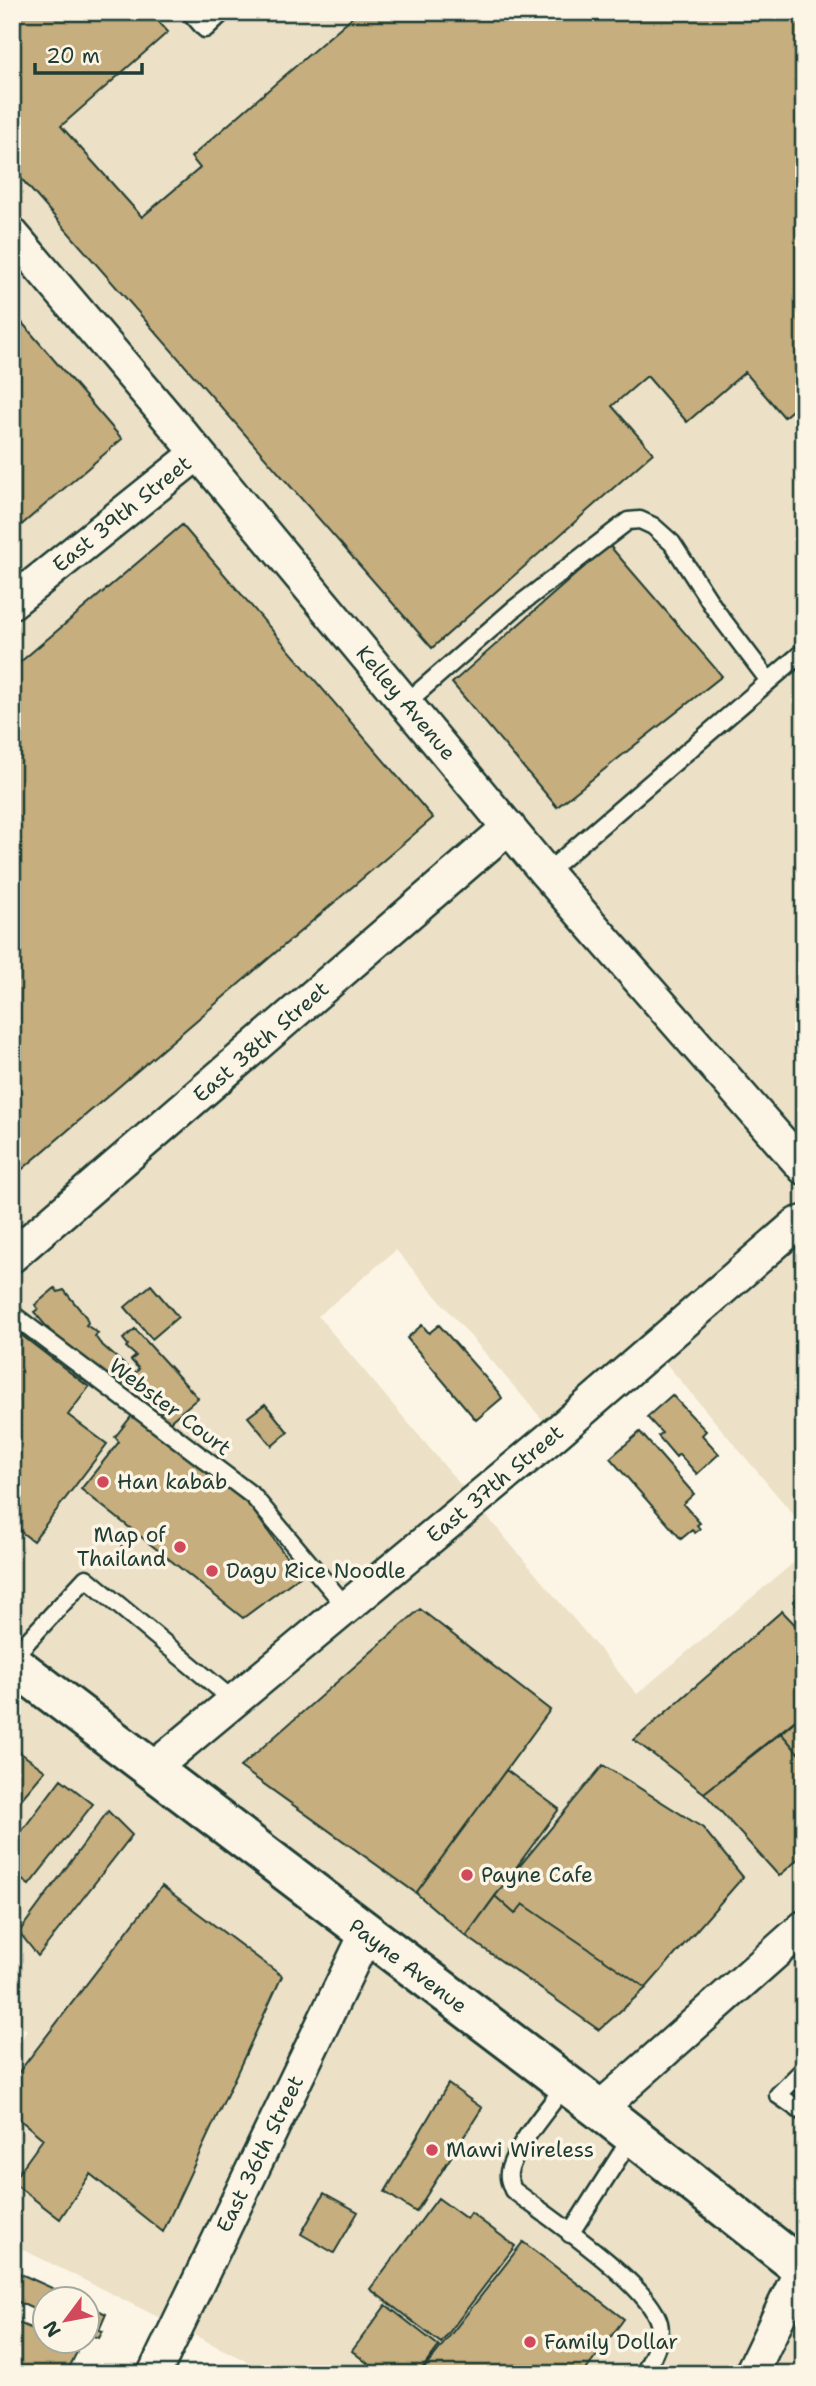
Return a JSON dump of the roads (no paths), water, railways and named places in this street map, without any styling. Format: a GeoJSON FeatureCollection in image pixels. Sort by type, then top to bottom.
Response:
{"type":"FeatureCollection","features":[{"type":"Feature","properties":{"kind":"street","name":"Kelley Avenue"},"geometry":{"type":"LineString","coordinates":[[12,234],[198,453],[546,873],[804,1168]]}},
{"type":"Feature","properties":{"kind":"street","name":"East 39th Street"},"geometry":{"type":"LineString","coordinates":[[12,602],[198,453]]}},
{"type":"Feature","properties":{"kind":"street","name":"East 38th Street"},"geometry":{"type":"LineString","coordinates":[[12,1256],[509,827]]}},
{"type":"Feature","properties":{"kind":"street","name":"East 37th Street"},"geometry":{"type":"LineString","coordinates":[[151,1770],[347,1608],[797,1224],[804,1222]]}},
{"type":"Feature","properties":{"kind":"street","name":"Payne Avenue"},"geometry":{"type":"LineString","coordinates":[[12,1661],[151,1770],[633,2135],[803,2269]]}},
{"type":"Feature","properties":{"kind":"street"},"geometry":{"type":"LineString","coordinates":[[599,2109],[804,1927]]}},
{"type":"Feature","properties":{"kind":"street","name":"East 36th Street"},"geometry":{"type":"LineString","coordinates":[[154,2374],[366,1934]]}},
{"type":"Feature","properties":{"kind":"street"},"geometry":{"type":"LineString","coordinates":[[751,2374],[803,2269]]}},
{"type":"Feature","properties":{"kind":"lane"},"geometry":{"type":"LineString","coordinates":[[190,12],[205,29],[223,12]]}},
{"type":"Feature","properties":{"kind":"lane"},"geometry":{"type":"LineString","coordinates":[[406,703],[515,608],[628,521],[640,520],[653,526],[672,543],[716,611],[769,681]]}},
{"type":"Feature","properties":{"kind":"lane"},"geometry":{"type":"LineString","coordinates":[[546,873],[804,651]]}},
{"type":"Feature","properties":{"kind":"lane","name":"Webster Court"},"geometry":{"type":"LineString","coordinates":[[12,1314],[253,1496],[347,1608]]}},
{"type":"Feature","properties":{"kind":"lane"},"geometry":{"type":"LineString","coordinates":[[12,1661],[86,1578],[234,1701]]}},
{"type":"Feature","properties":{"kind":"lane"},"geometry":{"type":"LineString","coordinates":[[804,2069],[778,2095],[804,2113]]}},
{"type":"Feature","properties":{"kind":"lane"},"geometry":{"type":"LineString","coordinates":[[566,2084],[509,2171],[513,2190],[633,2285],[659,2321],[660,2335],[644,2374]]}},
{"type":"Feature","properties":{"kind":"lane"},"geometry":{"type":"LineString","coordinates":[[570,2234],[633,2135]]}},
{"type":"Feature","properties":{"kind":"place","name":"Han kabab"},"geometry":{"type":"Point","coordinates":[103,1482]}},
{"type":"Feature","properties":{"kind":"place","name":"Map of Thailand"},"geometry":{"type":"Point","coordinates":[180,1547]}},
{"type":"Feature","properties":{"kind":"place","name":"Dagu Rice Noodle"},"geometry":{"type":"Point","coordinates":[212,1571]}},
{"type":"Feature","properties":{"kind":"place","name":"Payne Cafe"},"geometry":{"type":"Point","coordinates":[467,1875]}},
{"type":"Feature","properties":{"kind":"place","name":"Mawi Wireless"},"geometry":{"type":"Point","coordinates":[432,2150]}},
{"type":"Feature","properties":{"kind":"place","name":"Family Dollar"},"geometry":{"type":"Point","coordinates":[530,2342]}}]}
